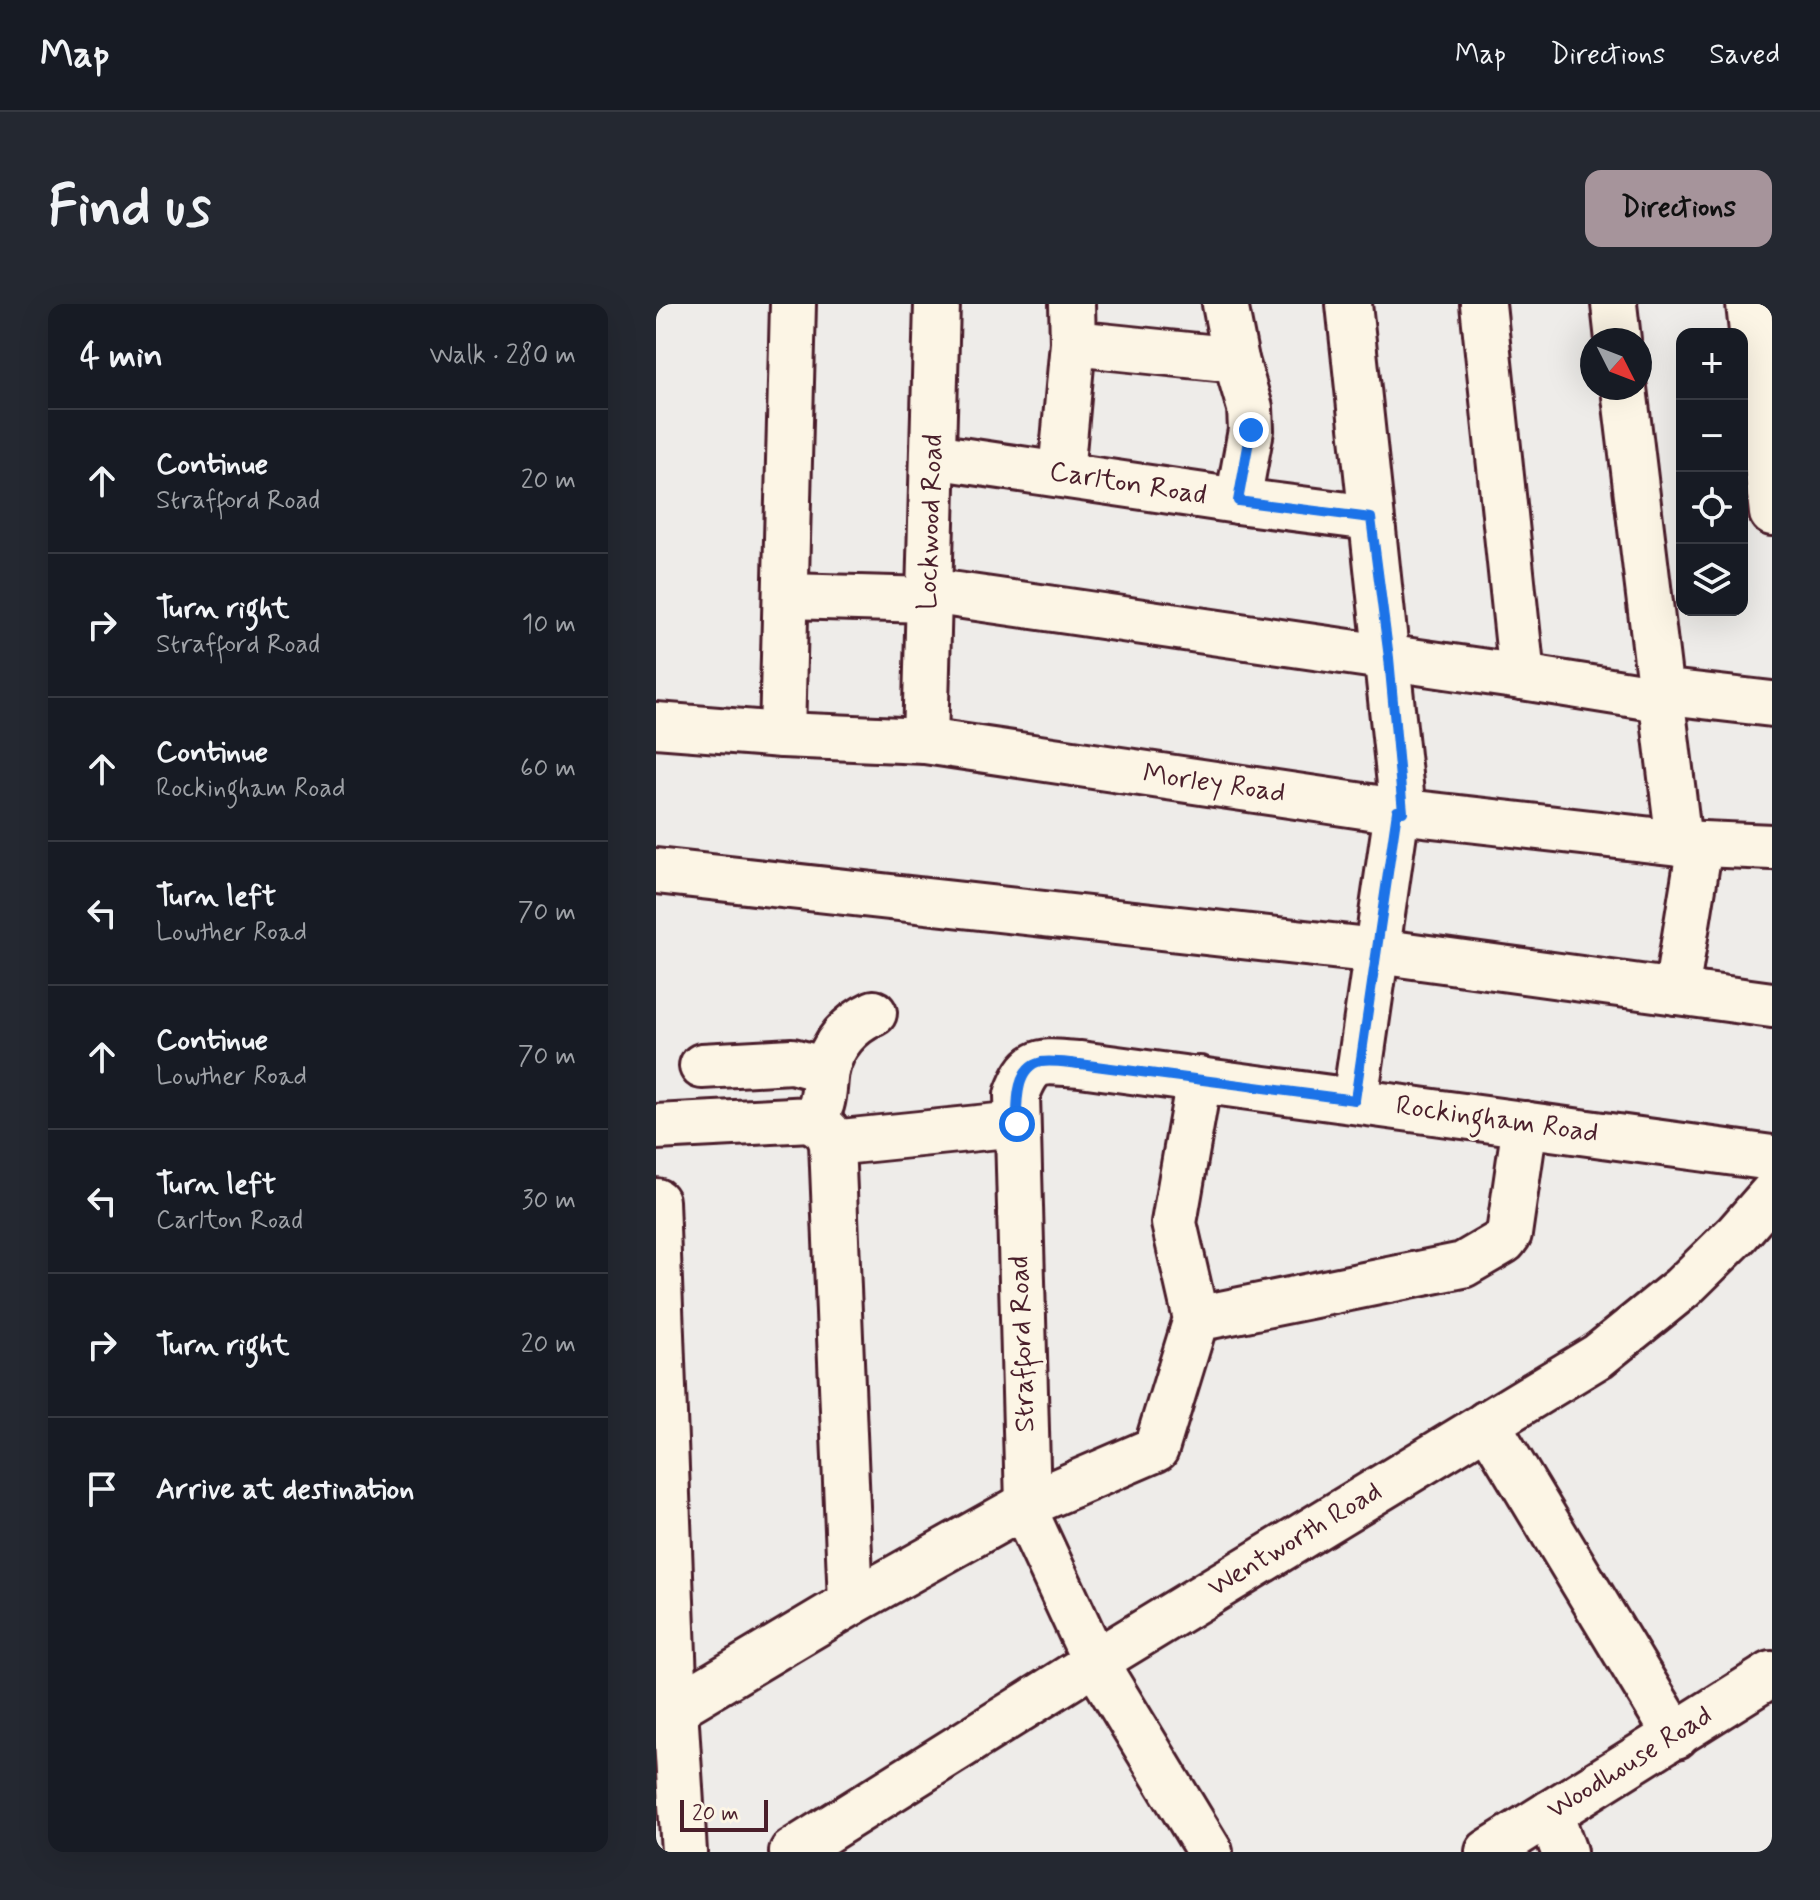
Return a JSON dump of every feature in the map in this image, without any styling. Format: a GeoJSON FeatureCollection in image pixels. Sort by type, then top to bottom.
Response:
{"type":"FeatureCollection","features":[{"type":"Feature","properties":{"kind":"street"},"geometry":{"type":"LineString","coordinates":[[782,735],[793,304]]}},
{"type":"Feature","properties":{"kind":"street","name":"Lockwood Road"},"geometry":{"type":"LineString","coordinates":[[925,741],[937,304]]}},
{"type":"Feature","properties":{"kind":"street"},"geometry":{"type":"LineString","coordinates":[[1225,304],[1250,408],[1251,430],[1238,501]]}},
{"type":"Feature","properties":{"kind":"street"},"geometry":{"type":"LineString","coordinates":[[1349,304],[1389,658],[1400,811],[1355,1100]]}},
{"type":"Feature","properties":{"kind":"street"},"geometry":{"type":"LineString","coordinates":[[1483,304],[1522,677]]}},
{"type":"Feature","properties":{"kind":"street"},"geometry":{"type":"LineString","coordinates":[[1614,304],[1617,328]]}},
{"type":"Feature","properties":{"kind":"street"},"geometry":{"type":"LineString","coordinates":[[1749,304],[1772,513]]}},
{"type":"Feature","properties":{"kind":"street"},"geometry":{"type":"LineString","coordinates":[[1061,474],[1072,323],[1236,360]]}},
{"type":"Feature","properties":{"kind":"street"},"geometry":{"type":"LineString","coordinates":[[1625,400],[1659,695],[1689,843],[1676,992]]}},
{"type":"Feature","properties":{"kind":"street","name":"Carlton Road"},"geometry":{"type":"LineString","coordinates":[[933,456],[1371,518]]}},
{"type":"Feature","properties":{"kind":"street"},"geometry":{"type":"LineString","coordinates":[[787,596],[929,595],[1659,695],[1772,704]]}},
{"type":"Feature","properties":{"kind":"street","name":"Morley Road"},"geometry":{"type":"LineString","coordinates":[[656,725],[782,735],[925,741],[1400,811],[1689,843],[1772,847]]}},
{"type":"Feature","properties":{"kind":"street"},"geometry":{"type":"LineString","coordinates":[[656,871],[1377,951],[1772,1005]]}},
{"type":"Feature","properties":{"kind":"street"},"geometry":{"type":"LineString","coordinates":[[851,1603],[821,1107],[832,1052],[844,1034],[862,1018],[874,1013]]}},
{"type":"Feature","properties":{"kind":"street"},"geometry":{"type":"LineString","coordinates":[[702,1066],[792,1061],[826,1070]]}},
{"type":"Feature","properties":{"kind":"street","name":"Strafford Road"},"geometry":{"type":"LineString","coordinates":[[1080,1064],[1039,1062],[1025,1073],[1017,1095],[1031,1524],[1095,1662],[1210,1852]]}},
{"type":"Feature","properties":{"kind":"street","name":"Rockingham Road"},"geometry":{"type":"LineString","coordinates":[[1080,1064],[1772,1158]]}},
{"type":"Feature","properties":{"kind":"street"},"geometry":{"type":"LineString","coordinates":[[669,1701],[1028,1504],[1156,1449],[1196,1319],[1174,1223],[1199,1079]]}},
{"type":"Feature","properties":{"kind":"street"},"geometry":{"type":"LineString","coordinates":[[656,1127],[822,1131],[1017,1124]]}},
{"type":"Feature","properties":{"kind":"street"},"geometry":{"type":"LineString","coordinates":[[1196,1319],[1463,1265],[1504,1241],[1509,1234],[1525,1124]]}},
{"type":"Feature","properties":{"kind":"street","name":"Wentworth Road"},"geometry":{"type":"LineString","coordinates":[[792,1852],[1095,1662],[1598,1356],[1682,1288],[1765,1214]]}},
{"type":"Feature","properties":{"kind":"street"},"geometry":{"type":"LineString","coordinates":[[657,1224],[669,1701],[684,1852]]}},
{"type":"Feature","properties":{"kind":"street"},"geometry":{"type":"LineString","coordinates":[[1487,1423],[1676,1736]]}},
{"type":"Feature","properties":{"kind":"street","name":"Woodhouse Road"},"geometry":{"type":"LineString","coordinates":[[1488,1852],[1557,1832],[1676,1736],[1772,1674]]}},
{"type":"Feature","properties":{"kind":"route"},"geometry":{"type":"LineString","coordinates":[[1017,1124],[1017,1095],[1025,1073],[1039,1062],[1080,1064],[1355,1100],[1397,811],[1403,812],[1389,658],[1371,518],[1238,501],[1251,430]]}}]}
